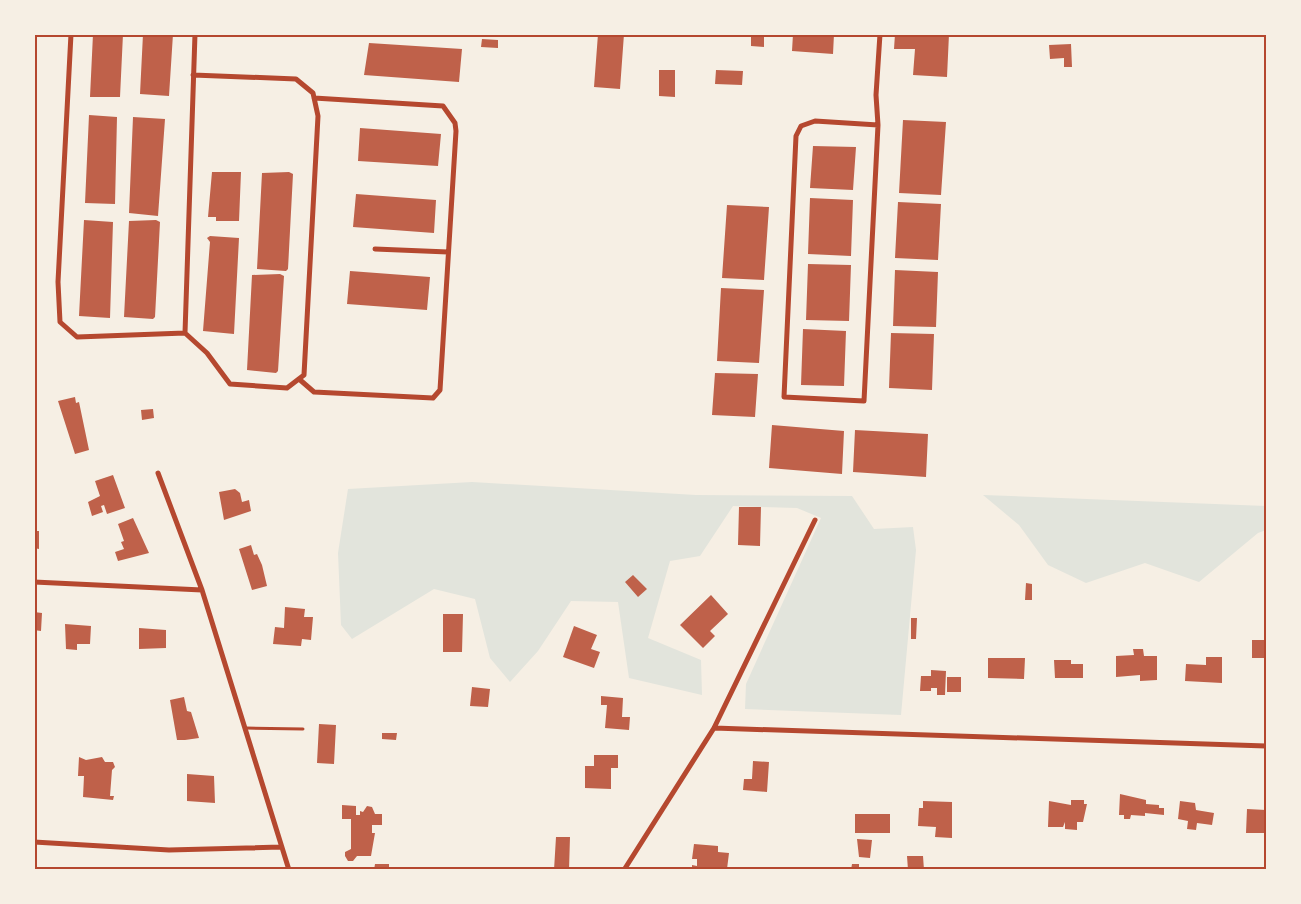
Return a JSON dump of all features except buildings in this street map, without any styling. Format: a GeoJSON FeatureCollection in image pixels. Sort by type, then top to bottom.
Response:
{"type":"FeatureCollection","features":[{"type":"Feature","properties":{"kind":"street"},"geometry":{"type":"LineString","coordinates":[[71,34],[58,282],[60,322],[77,337],[185,333],[207,353],[230,384],[287,388],[304,375],[318,116],[313,93],[297,79],[193,75]]}},
{"type":"Feature","properties":{"kind":"street"},"geometry":{"type":"LineString","coordinates":[[185,333],[195,34]]}},
{"type":"Feature","properties":{"kind":"street"},"geometry":{"type":"LineString","coordinates":[[878,125],[815,121],[801,126],[796,136],[783,398],[864,400],[878,125],[876,95],[880,34]]}},
{"type":"Feature","properties":{"kind":"street"},"geometry":{"type":"LineString","coordinates":[[298,379],[314,392],[433,398],[440,390],[456,131],[448,111],[443,106],[314,98]]}},
{"type":"Feature","properties":{"kind":"street"},"geometry":{"type":"LineString","coordinates":[[375,249],[448,252]]}},
{"type":"Feature","properties":{"kind":"street"},"geometry":{"type":"LineString","coordinates":[[158,473],[202,590],[289,870]]}},
{"type":"Feature","properties":{"kind":"street"},"geometry":{"type":"LineString","coordinates":[[624,870],[714,728],[815,520]]}},
{"type":"Feature","properties":{"kind":"street"},"geometry":{"type":"LineString","coordinates":[[34,582],[202,590]]}},
{"type":"Feature","properties":{"kind":"street"},"geometry":{"type":"LineString","coordinates":[[714,728],[1266,746]]}},
{"type":"Feature","properties":{"kind":"street"},"geometry":{"type":"LineString","coordinates":[[34,842],[170,850],[281,847]]}},
{"type":"Feature","properties":{"kind":"lane"},"geometry":{"type":"LineString","coordinates":[[244,728],[303,729]]}},
{"type":"Feature","properties":{"kind":"shaded area"},"geometry":{"type":"Polygon","coordinates":[[[472,482],[696,495],[852,496],[874,529],[913,527],[916,550],[901,715],[745,709],[746,684],[821,518],[797,508],[733,506],[700,556],[670,561],[648,638],[701,660],[702,695],[629,678],[618,602],[571,601],[538,651],[510,682],[490,658],[475,599],[434,589],[352,639],[341,625],[338,553],[348,489],[472,482]]]}},
{"type":"Feature","properties":{"kind":"shaded area"},"geometry":{"type":"Polygon","coordinates":[[[983,495],[1266,506],[1266,530],[1258,533],[1199,582],[1145,563],[1086,583],[1048,565],[1019,525],[983,495]]]}}]}
